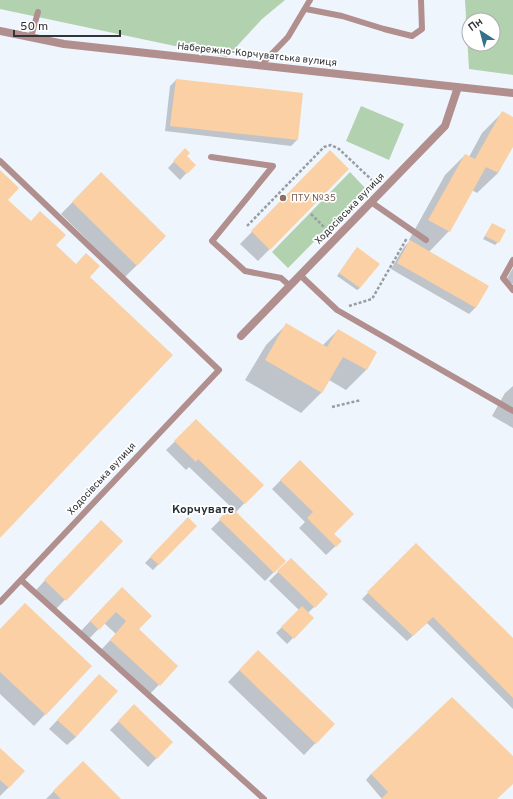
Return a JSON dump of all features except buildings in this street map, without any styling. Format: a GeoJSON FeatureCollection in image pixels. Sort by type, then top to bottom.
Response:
{"type":"FeatureCollection","features":[{"type":"Feature","properties":{"kind":"street","name":"Набережно-Корчуватська вулиця"},"geometry":{"type":"LineString","coordinates":[[0,31],[64,44],[513,93]]}},
{"type":"Feature","properties":{"kind":"street","name":"Ходосівська вулиця"},"geometry":{"type":"LineString","coordinates":[[241,336],[445,126],[458,87]]}},
{"type":"Feature","properties":{"kind":"lane"},"geometry":{"type":"LineString","coordinates":[[260,66],[288,37],[310,0]]}},
{"type":"Feature","properties":{"kind":"lane"},"geometry":{"type":"LineString","coordinates":[[306,9],[342,16],[412,36],[422,29],[421,0]]}},
{"type":"Feature","properties":{"kind":"lane"},"geometry":{"type":"LineString","coordinates":[[31,37],[38,12]]}},
{"type":"Feature","properties":{"kind":"lane"},"geometry":{"type":"LineString","coordinates":[[211,157],[273,166],[212,241],[245,271],[281,278],[290,286]]}},
{"type":"Feature","properties":{"kind":"lane","name":"Ходосівська вулиця"},"geometry":{"type":"LineString","coordinates":[[0,161],[218,370],[0,602]]}},
{"type":"Feature","properties":{"kind":"lane"},"geometry":{"type":"LineString","coordinates":[[371,202],[426,240]]}},
{"type":"Feature","properties":{"kind":"lane"},"geometry":{"type":"LineString","coordinates":[[513,260],[503,278],[513,290]]}},
{"type":"Feature","properties":{"kind":"lane"},"geometry":{"type":"LineString","coordinates":[[300,275],[337,310],[513,411]]}},
{"type":"Feature","properties":{"kind":"lane"},"geometry":{"type":"LineString","coordinates":[[21,580],[264,799]]}},
{"type":"Feature","properties":{"kind":"path"},"geometry":{"type":"LineString","coordinates":[[247,226],[324,146],[331,145],[339,149],[382,191]]}},
{"type":"Feature","properties":{"kind":"path"},"geometry":{"type":"LineString","coordinates":[[312,214],[335,239]]}},
{"type":"Feature","properties":{"kind":"path"},"geometry":{"type":"LineString","coordinates":[[337,310],[372,299],[412,231]]}},
{"type":"Feature","properties":{"kind":"path"},"geometry":{"type":"LineString","coordinates":[[332,407],[361,400]]}},
{"type":"Feature","properties":{"kind":"green space"},"geometry":{"type":"Polygon","coordinates":[[[0,0],[285,0],[262,19],[227,57],[0,9],[0,0]]]}},
{"type":"Feature","properties":{"kind":"green space"},"geometry":{"type":"Polygon","coordinates":[[[465,0],[513,0],[513,75],[469,69],[468,52],[501,52],[501,12],[466,12],[465,0]]]}},
{"type":"Feature","properties":{"kind":"green space"},"geometry":{"type":"Polygon","coordinates":[[[361,106],[404,124],[389,160],[346,141],[361,106]]]}},
{"type":"Feature","properties":{"kind":"green space"},"geometry":{"type":"Polygon","coordinates":[[[350,172],[366,189],[288,268],[272,252],[350,172]]]}},
{"type":"Feature","properties":{"kind":"place","name":"ПТУ №35"},"geometry":{"type":"Point","coordinates":[283,198]}},
{"type":"Feature","properties":{"kind":"district","name":"Корчувате"},"geometry":{"type":"Point","coordinates":[203,510]}}]}
